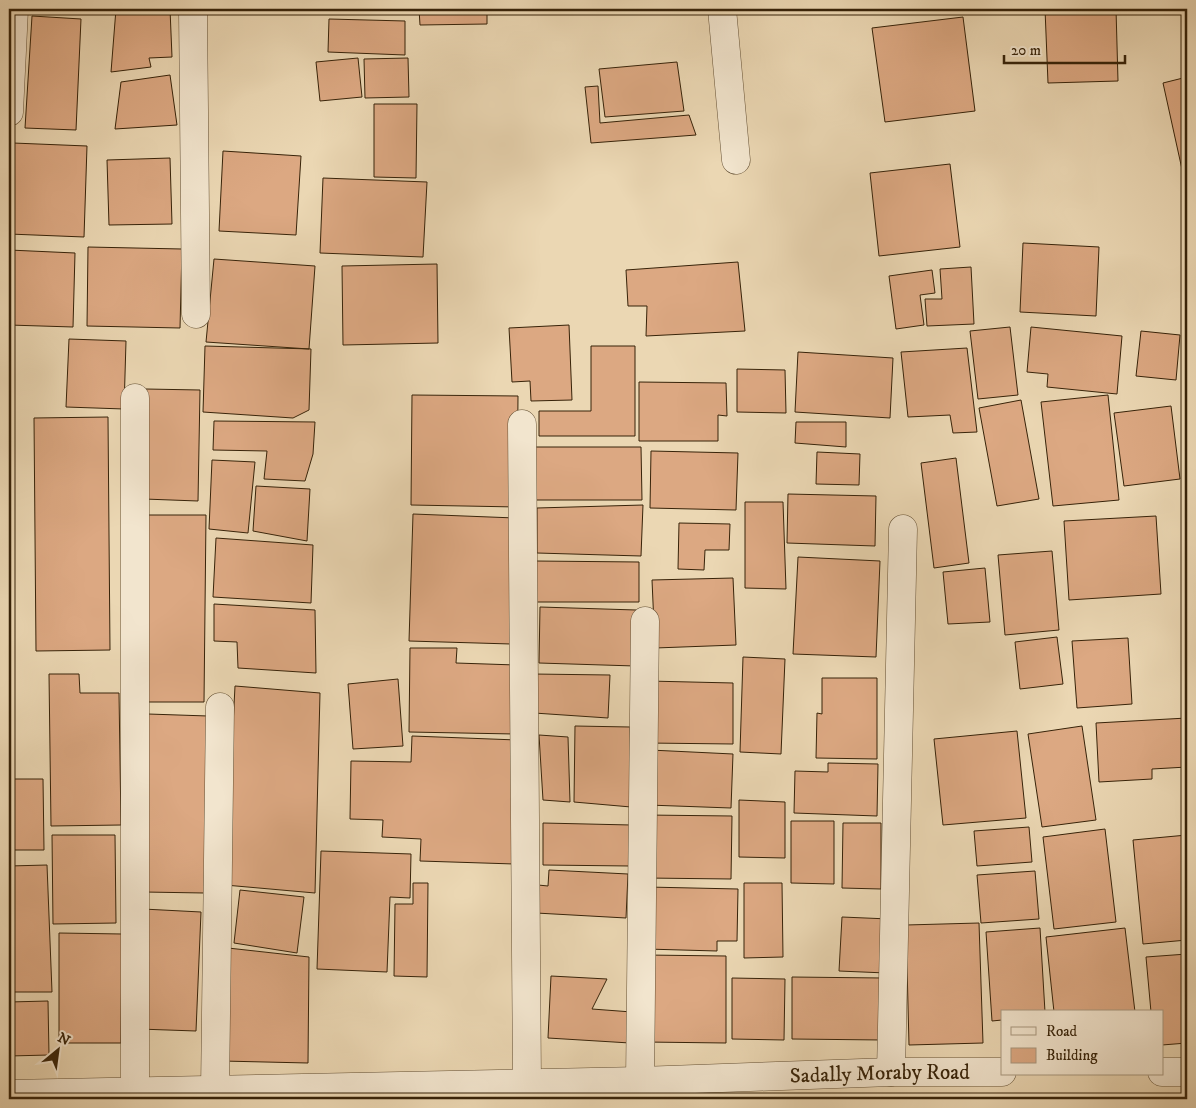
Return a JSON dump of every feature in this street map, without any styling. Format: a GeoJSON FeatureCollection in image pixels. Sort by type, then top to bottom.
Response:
{"type":"FeatureCollection","features":[{"type":"Feature","properties":{"kind":"street"},"geometry":{"type":"LineString","coordinates":[[9,112],[14,9]]}},
{"type":"Feature","properties":{"kind":"street"},"geometry":{"type":"LineString","coordinates":[[193,9],[196,314]]}},
{"type":"Feature","properties":{"kind":"street"},"geometry":{"type":"LineString","coordinates":[[722,9],[736,160]]}},
{"type":"Feature","properties":{"kind":"street"},"geometry":{"type":"LineString","coordinates":[[135,398],[135,1091]]}},
{"type":"Feature","properties":{"kind":"street"},"geometry":{"type":"LineString","coordinates":[[522,424],[526,1083]]}},
{"type":"Feature","properties":{"kind":"street"},"geometry":{"type":"LineString","coordinates":[[891,1072],[903,529]]}},
{"type":"Feature","properties":{"kind":"street"},"geometry":{"type":"LineString","coordinates":[[640,1081],[645,621]]}},
{"type":"Feature","properties":{"kind":"street"},"geometry":{"type":"LineString","coordinates":[[215,1090],[220,707]]}},
{"type":"Feature","properties":{"kind":"street","name":"Sadally Moraby Road"},"geometry":{"type":"LineString","coordinates":[[9,1094],[640,1081],[702,1089],[891,1072],[1001,1072]]}},
{"type":"Feature","properties":{"kind":"street"},"geometry":{"type":"LineString","coordinates":[[1164,1072],[1187,1072]]}},
{"type":"Feature","properties":{"kind":"building"},"geometry":{"type":"Polygon","coordinates":[[[116,9],[170,9],[172,57],[149,58],[151,67],[111,72],[116,9]]]}},
{"type":"Feature","properties":{"kind":"building"},"geometry":{"type":"Polygon","coordinates":[[[419,9],[487,9],[487,24],[420,25],[419,9]]]}},
{"type":"Feature","properties":{"kind":"building"},"geometry":{"type":"Polygon","coordinates":[[[1045,9],[1116,9],[1118,81],[1048,83],[1045,9]]]}},
{"type":"Feature","properties":{"kind":"building"},"geometry":{"type":"Polygon","coordinates":[[[32,16],[81,19],[76,130],[25,128],[32,16]]]}},
{"type":"Feature","properties":{"kind":"building"},"geometry":{"type":"Polygon","coordinates":[[[963,17],[975,111],[885,122],[872,28],[963,17]]]}},
{"type":"Feature","properties":{"kind":"building"},"geometry":{"type":"Polygon","coordinates":[[[329,19],[405,21],[405,55],[328,52],[329,19]]]}},
{"type":"Feature","properties":{"kind":"building"},"geometry":{"type":"Polygon","coordinates":[[[358,58],[362,97],[320,101],[316,62],[358,58]]]}},
{"type":"Feature","properties":{"kind":"building"},"geometry":{"type":"Polygon","coordinates":[[[408,58],[409,97],[365,98],[364,59],[408,58]]]}},
{"type":"Feature","properties":{"kind":"building"},"geometry":{"type":"Polygon","coordinates":[[[677,62],[684,111],[605,117],[599,69],[677,62]]]}},
{"type":"Feature","properties":{"kind":"building"},"geometry":{"type":"Polygon","coordinates":[[[170,75],[177,125],[115,129],[121,82],[170,75]]]}},
{"type":"Feature","properties":{"kind":"building"},"geometry":{"type":"Polygon","coordinates":[[[1187,77],[1187,192],[1163,83],[1187,77]]]}},
{"type":"Feature","properties":{"kind":"building"},"geometry":{"type":"Polygon","coordinates":[[[598,86],[600,123],[689,115],[696,135],[591,143],[585,87],[598,86]]]}},
{"type":"Feature","properties":{"kind":"building"},"geometry":{"type":"Polygon","coordinates":[[[374,104],[417,104],[416,178],[374,177],[374,104]]]}},
{"type":"Feature","properties":{"kind":"building"},"geometry":{"type":"Polygon","coordinates":[[[13,143],[87,146],[84,237],[9,234],[13,143]]]}},
{"type":"Feature","properties":{"kind":"building"},"geometry":{"type":"Polygon","coordinates":[[[223,151],[301,156],[296,235],[219,231],[223,151]]]}},
{"type":"Feature","properties":{"kind":"building"},"geometry":{"type":"Polygon","coordinates":[[[170,158],[172,224],[109,225],[107,160],[170,158]]]}},
{"type":"Feature","properties":{"kind":"building"},"geometry":{"type":"Polygon","coordinates":[[[950,164],[960,247],[879,256],[870,173],[950,164]]]}},
{"type":"Feature","properties":{"kind":"building"},"geometry":{"type":"Polygon","coordinates":[[[323,178],[427,182],[423,257],[320,253],[323,178]]]}},
{"type":"Feature","properties":{"kind":"building"},"geometry":{"type":"Polygon","coordinates":[[[1023,243],[1099,247],[1096,316],[1020,312],[1023,243]]]}},
{"type":"Feature","properties":{"kind":"building"},"geometry":{"type":"Polygon","coordinates":[[[88,247],[182,249],[180,328],[87,326],[88,247]]]}},
{"type":"Feature","properties":{"kind":"building"},"geometry":{"type":"Polygon","coordinates":[[[9,250],[75,253],[73,327],[9,325],[9,250]]]}},
{"type":"Feature","properties":{"kind":"building"},"geometry":{"type":"Polygon","coordinates":[[[214,259],[315,266],[309,349],[206,342],[214,259]]]}},
{"type":"Feature","properties":{"kind":"building"},"geometry":{"type":"Polygon","coordinates":[[[738,262],[745,331],[646,336],[647,306],[628,306],[626,270],[738,262]]]}},
{"type":"Feature","properties":{"kind":"building"},"geometry":{"type":"Polygon","coordinates":[[[437,264],[438,343],[343,345],[342,266],[437,264]]]}},
{"type":"Feature","properties":{"kind":"building"},"geometry":{"type":"Polygon","coordinates":[[[971,267],[974,324],[927,326],[925,299],[942,299],[940,269],[971,267]]]}},
{"type":"Feature","properties":{"kind":"building"},"geometry":{"type":"Polygon","coordinates":[[[932,270],[935,293],[920,295],[924,325],[896,329],[889,276],[932,270]]]}},
{"type":"Feature","properties":{"kind":"building"},"geometry":{"type":"Polygon","coordinates":[[[569,325],[572,400],[531,401],[530,381],[512,382],[509,328],[569,325]]]}},
{"type":"Feature","properties":{"kind":"building"},"geometry":{"type":"Polygon","coordinates":[[[1010,327],[1018,395],[978,399],[970,331],[1010,327]]]}},
{"type":"Feature","properties":{"kind":"building"},"geometry":{"type":"Polygon","coordinates":[[[1031,327],[1122,336],[1117,394],[1047,387],[1048,374],[1027,372],[1031,327]]]}},
{"type":"Feature","properties":{"kind":"building"},"geometry":{"type":"Polygon","coordinates":[[[1141,331],[1180,335],[1176,380],[1136,376],[1141,331]]]}},
{"type":"Feature","properties":{"kind":"building"},"geometry":{"type":"Polygon","coordinates":[[[69,339],[126,341],[124,409],[66,407],[69,339]]]}},
{"type":"Feature","properties":{"kind":"building"},"geometry":{"type":"Polygon","coordinates":[[[205,346],[311,349],[309,410],[293,418],[203,412],[205,346]]]}},
{"type":"Feature","properties":{"kind":"building"},"geometry":{"type":"Polygon","coordinates":[[[591,346],[635,346],[635,436],[539,436],[539,411],[591,411],[591,346]]]}},
{"type":"Feature","properties":{"kind":"building"},"geometry":{"type":"Polygon","coordinates":[[[967,348],[977,432],[953,433],[950,415],[908,417],[901,352],[967,348]]]}},
{"type":"Feature","properties":{"kind":"building"},"geometry":{"type":"Polygon","coordinates":[[[798,352],[893,358],[890,418],[795,412],[798,352]]]}},
{"type":"Feature","properties":{"kind":"building"},"geometry":{"type":"Polygon","coordinates":[[[737,369],[785,370],[786,413],[737,412],[737,369]]]}},
{"type":"Feature","properties":{"kind":"building"},"geometry":{"type":"Polygon","coordinates":[[[639,382],[726,383],[727,416],[718,415],[718,441],[639,441],[639,382]]]}},
{"type":"Feature","properties":{"kind":"building"},"geometry":{"type":"Polygon","coordinates":[[[146,389],[200,390],[198,501],[144,499],[146,389]]]}},
{"type":"Feature","properties":{"kind":"building"},"geometry":{"type":"Polygon","coordinates":[[[412,395],[518,396],[517,507],[411,505],[412,395]]]}},
{"type":"Feature","properties":{"kind":"building"},"geometry":{"type":"Polygon","coordinates":[[[1108,395],[1119,500],[1053,506],[1041,402],[1108,395]]]}},
{"type":"Feature","properties":{"kind":"building"},"geometry":{"type":"Polygon","coordinates":[[[1021,400],[1039,499],[997,506],[979,408],[1021,400]]]}},
{"type":"Feature","properties":{"kind":"building"},"geometry":{"type":"Polygon","coordinates":[[[1171,406],[1180,479],[1124,486],[1114,413],[1171,406]]]}},
{"type":"Feature","properties":{"kind":"building"},"geometry":{"type":"Polygon","coordinates":[[[108,417],[110,650],[36,651],[34,418],[108,417]]]}},
{"type":"Feature","properties":{"kind":"building"},"geometry":{"type":"Polygon","coordinates":[[[214,421],[315,422],[313,454],[305,481],[264,479],[267,451],[213,450],[214,421]]]}},
{"type":"Feature","properties":{"kind":"building"},"geometry":{"type":"Polygon","coordinates":[[[796,422],[846,422],[846,447],[795,443],[796,422]]]}},
{"type":"Feature","properties":{"kind":"building"},"geometry":{"type":"Polygon","coordinates":[[[534,447],[641,447],[642,500],[535,500],[534,447]]]}},
{"type":"Feature","properties":{"kind":"building"},"geometry":{"type":"Polygon","coordinates":[[[651,451],[738,453],[736,510],[650,508],[651,451]]]}},
{"type":"Feature","properties":{"kind":"building"},"geometry":{"type":"Polygon","coordinates":[[[817,452],[860,454],[859,485],[816,484],[817,452]]]}},
{"type":"Feature","properties":{"kind":"building"},"geometry":{"type":"Polygon","coordinates":[[[956,458],[969,563],[934,568],[921,463],[956,458]]]}},
{"type":"Feature","properties":{"kind":"building"},"geometry":{"type":"Polygon","coordinates":[[[212,460],[255,462],[248,533],[209,529],[212,460]]]}},
{"type":"Feature","properties":{"kind":"building"},"geometry":{"type":"Polygon","coordinates":[[[256,486],[310,489],[307,541],[253,531],[256,486]]]}},
{"type":"Feature","properties":{"kind":"building"},"geometry":{"type":"Polygon","coordinates":[[[788,494],[876,496],[875,546],[787,543],[788,494]]]}},
{"type":"Feature","properties":{"kind":"building"},"geometry":{"type":"Polygon","coordinates":[[[745,502],[783,502],[786,589],[745,588],[745,502]]]}},
{"type":"Feature","properties":{"kind":"building"},"geometry":{"type":"Polygon","coordinates":[[[643,505],[641,556],[537,553],[537,508],[643,505]]]}},
{"type":"Feature","properties":{"kind":"building"},"geometry":{"type":"Polygon","coordinates":[[[413,514],[515,518],[511,644],[409,641],[413,514]]]}},
{"type":"Feature","properties":{"kind":"building"},"geometry":{"type":"Polygon","coordinates":[[[147,515],[206,515],[204,702],[146,702],[147,515]]]}},
{"type":"Feature","properties":{"kind":"building"},"geometry":{"type":"Polygon","coordinates":[[[1156,516],[1161,594],[1069,600],[1064,521],[1156,516]]]}},
{"type":"Feature","properties":{"kind":"building"},"geometry":{"type":"Polygon","coordinates":[[[679,523],[730,524],[729,550],[705,550],[704,570],[678,569],[679,523]]]}},
{"type":"Feature","properties":{"kind":"building"},"geometry":{"type":"Polygon","coordinates":[[[216,538],[313,545],[311,603],[213,597],[216,538]]]}},
{"type":"Feature","properties":{"kind":"building"},"geometry":{"type":"Polygon","coordinates":[[[1052,551],[1059,630],[1005,635],[998,555],[1052,551]]]}},
{"type":"Feature","properties":{"kind":"building"},"geometry":{"type":"Polygon","coordinates":[[[798,557],[880,561],[876,657],[793,654],[798,557]]]}},
{"type":"Feature","properties":{"kind":"building"},"geometry":{"type":"Polygon","coordinates":[[[535,561],[639,562],[639,602],[535,602],[535,561]]]}},
{"type":"Feature","properties":{"kind":"building"},"geometry":{"type":"Polygon","coordinates":[[[985,568],[990,622],[948,624],[943,572],[985,568]]]}},
{"type":"Feature","properties":{"kind":"building"},"geometry":{"type":"Polygon","coordinates":[[[733,578],[736,645],[655,648],[652,580],[733,578]]]}},
{"type":"Feature","properties":{"kind":"building"},"geometry":{"type":"Polygon","coordinates":[[[214,604],[315,610],[316,673],[238,668],[237,642],[214,641],[214,604]]]}},
{"type":"Feature","properties":{"kind":"building"},"geometry":{"type":"Polygon","coordinates":[[[540,607],[636,610],[635,666],[539,663],[540,607]]]}},
{"type":"Feature","properties":{"kind":"building"},"geometry":{"type":"Polygon","coordinates":[[[1057,637],[1063,684],[1020,689],[1015,642],[1057,637]]]}},
{"type":"Feature","properties":{"kind":"building"},"geometry":{"type":"Polygon","coordinates":[[[1128,638],[1132,704],[1077,708],[1072,641],[1128,638]]]}},
{"type":"Feature","properties":{"kind":"building"},"geometry":{"type":"Polygon","coordinates":[[[410,648],[457,648],[456,663],[516,665],[514,734],[409,732],[410,648]]]}},
{"type":"Feature","properties":{"kind":"building"},"geometry":{"type":"Polygon","coordinates":[[[743,657],[785,659],[781,754],[740,752],[743,657]]]}},
{"type":"Feature","properties":{"kind":"building"},"geometry":{"type":"Polygon","coordinates":[[[49,674],[79,674],[80,693],[119,693],[121,825],[51,826],[49,674]]]}},
{"type":"Feature","properties":{"kind":"building"},"geometry":{"type":"Polygon","coordinates":[[[533,674],[610,675],[608,718],[534,713],[533,674]]]}},
{"type":"Feature","properties":{"kind":"building"},"geometry":{"type":"Polygon","coordinates":[[[822,678],[877,678],[877,759],[816,758],[817,713],[822,714],[822,678]]]}},
{"type":"Feature","properties":{"kind":"building"},"geometry":{"type":"Polygon","coordinates":[[[398,679],[403,746],[353,749],[348,684],[398,679]]]}},
{"type":"Feature","properties":{"kind":"building"},"geometry":{"type":"Polygon","coordinates":[[[648,681],[733,683],[733,744],[647,743],[648,681]]]}},
{"type":"Feature","properties":{"kind":"building"},"geometry":{"type":"Polygon","coordinates":[[[235,686],[320,693],[315,893],[225,885],[235,686]]]}},
{"type":"Feature","properties":{"kind":"building"},"geometry":{"type":"Polygon","coordinates":[[[148,714],[208,716],[204,893],[144,892],[148,714]]]}},
{"type":"Feature","properties":{"kind":"building"},"geometry":{"type":"Polygon","coordinates":[[[1187,718],[1187,767],[1152,769],[1152,779],[1099,782],[1096,723],[1187,718]]]}},
{"type":"Feature","properties":{"kind":"building"},"geometry":{"type":"Polygon","coordinates":[[[575,726],[630,727],[631,807],[574,802],[575,726]]]}},
{"type":"Feature","properties":{"kind":"building"},"geometry":{"type":"Polygon","coordinates":[[[1082,726],[1096,820],[1042,827],[1028,734],[1082,726]]]}},
{"type":"Feature","properties":{"kind":"building"},"geometry":{"type":"Polygon","coordinates":[[[1017,731],[1026,818],[943,825],[934,739],[1017,731]]]}},
{"type":"Feature","properties":{"kind":"building"},"geometry":{"type":"Polygon","coordinates":[[[539,735],[568,737],[570,802],[543,800],[539,735]]]}},
{"type":"Feature","properties":{"kind":"building"},"geometry":{"type":"Polygon","coordinates":[[[412,736],[517,740],[514,864],[420,861],[421,839],[382,837],[383,820],[350,819],[351,761],[411,762],[412,736]]]}},
{"type":"Feature","properties":{"kind":"building"},"geometry":{"type":"Polygon","coordinates":[[[650,750],[733,754],[731,808],[648,805],[650,750]]]}},
{"type":"Feature","properties":{"kind":"building"},"geometry":{"type":"Polygon","coordinates":[[[828,763],[878,764],[877,816],[794,813],[795,771],[828,772],[828,763]]]}},
{"type":"Feature","properties":{"kind":"building"},"geometry":{"type":"Polygon","coordinates":[[[9,779],[43,779],[44,850],[9,850],[9,779]]]}},
{"type":"Feature","properties":{"kind":"building"},"geometry":{"type":"Polygon","coordinates":[[[739,800],[785,802],[785,858],[739,857],[739,800]]]}},
{"type":"Feature","properties":{"kind":"building"},"geometry":{"type":"Polygon","coordinates":[[[646,815],[732,816],[731,879],[646,878],[646,815]]]}},
{"type":"Feature","properties":{"kind":"building"},"geometry":{"type":"Polygon","coordinates":[[[791,821],[834,821],[834,884],[791,883],[791,821]]]}},
{"type":"Feature","properties":{"kind":"building"},"geometry":{"type":"Polygon","coordinates":[[[543,823],[631,825],[630,866],[543,865],[543,823]]]}},
{"type":"Feature","properties":{"kind":"building"},"geometry":{"type":"Polygon","coordinates":[[[843,823],[881,823],[881,889],[842,888],[843,823]]]}},
{"type":"Feature","properties":{"kind":"building"},"geometry":{"type":"Polygon","coordinates":[[[1029,827],[1032,862],[977,866],[974,831],[1029,827]]]}},
{"type":"Feature","properties":{"kind":"building"},"geometry":{"type":"Polygon","coordinates":[[[1105,829],[1116,922],[1054,929],[1043,837],[1105,829]]]}},
{"type":"Feature","properties":{"kind":"building"},"geometry":{"type":"Polygon","coordinates":[[[52,835],[115,835],[116,923],[53,924],[52,835]]]}},
{"type":"Feature","properties":{"kind":"building"},"geometry":{"type":"Polygon","coordinates":[[[1187,835],[1187,940],[1143,944],[1133,840],[1187,835]]]}},
{"type":"Feature","properties":{"kind":"building"},"geometry":{"type":"Polygon","coordinates":[[[321,851],[411,854],[410,898],[390,897],[387,972],[317,969],[321,851]]]}},
{"type":"Feature","properties":{"kind":"building"},"geometry":{"type":"Polygon","coordinates":[[[47,865],[52,992],[9,992],[9,866],[47,865]]]}},
{"type":"Feature","properties":{"kind":"building"},"geometry":{"type":"Polygon","coordinates":[[[549,870],[628,874],[626,918],[536,913],[538,885],[548,886],[549,870]]]}},
{"type":"Feature","properties":{"kind":"building"},"geometry":{"type":"Polygon","coordinates":[[[1035,871],[1039,919],[981,923],[977,875],[1035,871]]]}},
{"type":"Feature","properties":{"kind":"building"},"geometry":{"type":"Polygon","coordinates":[[[413,883],[428,883],[427,977],[394,976],[395,904],[413,904],[413,883]]]}},
{"type":"Feature","properties":{"kind":"building"},"geometry":{"type":"Polygon","coordinates":[[[744,883],[782,883],[783,957],[744,958],[744,883]]]}},
{"type":"Feature","properties":{"kind":"building"},"geometry":{"type":"Polygon","coordinates":[[[647,887],[738,889],[737,941],[717,941],[717,951],[646,949],[647,887]]]}},
{"type":"Feature","properties":{"kind":"building"},"geometry":{"type":"Polygon","coordinates":[[[240,890],[304,897],[297,953],[234,943],[240,890]]]}},
{"type":"Feature","properties":{"kind":"building"},"geometry":{"type":"Polygon","coordinates":[[[143,909],[201,912],[196,1031],[139,1029],[143,909]]]}},
{"type":"Feature","properties":{"kind":"building"},"geometry":{"type":"Polygon","coordinates":[[[842,917],[889,919],[886,973],[839,971],[842,917]]]}},
{"type":"Feature","properties":{"kind":"building"},"geometry":{"type":"Polygon","coordinates":[[[979,923],[983,1043],[909,1045],[906,925],[979,923]]]}},
{"type":"Feature","properties":{"kind":"building"},"geometry":{"type":"Polygon","coordinates":[[[1040,928],[1045,1010],[1001,1010],[1001,1020],[992,1021],[986,932],[1040,928]]]}},
{"type":"Feature","properties":{"kind":"building"},"geometry":{"type":"Polygon","coordinates":[[[1125,928],[1135,1010],[1054,1010],[1046,937],[1125,928]]]}},
{"type":"Feature","properties":{"kind":"building"},"geometry":{"type":"Polygon","coordinates":[[[59,933],[122,934],[121,1043],[59,1043],[59,933]]]}},
{"type":"Feature","properties":{"kind":"building"},"geometry":{"type":"Polygon","coordinates":[[[228,948],[309,957],[308,1063],[222,1061],[228,948]]]}},
{"type":"Feature","properties":{"kind":"building"},"geometry":{"type":"Polygon","coordinates":[[[1187,954],[1187,1043],[1164,1045],[1164,1010],[1151,1010],[1146,957],[1187,954]]]}},
{"type":"Feature","properties":{"kind":"building"},"geometry":{"type":"Polygon","coordinates":[[[646,955],[726,956],[726,1043],[645,1042],[646,955]]]}},
{"type":"Feature","properties":{"kind":"building"},"geometry":{"type":"Polygon","coordinates":[[[551,976],[607,979],[592,1009],[632,1012],[630,1043],[548,1038],[551,976]]]}},
{"type":"Feature","properties":{"kind":"building"},"geometry":{"type":"Polygon","coordinates":[[[792,977],[882,978],[882,1040],[792,1039],[792,977]]]}},
{"type":"Feature","properties":{"kind":"building"},"geometry":{"type":"Polygon","coordinates":[[[732,978],[785,979],[784,1040],[732,1039],[732,978]]]}},
{"type":"Feature","properties":{"kind":"building"},"geometry":{"type":"Polygon","coordinates":[[[48,1001],[49,1055],[9,1056],[9,1002],[48,1001]]]}},
{"type":"Feature","properties":{"kind":"building"},"geometry":{"type":"Polygon","coordinates":[[[1187,1096],[1187,1099],[1167,1099],[1166,1097],[1187,1096]]]}}]}
